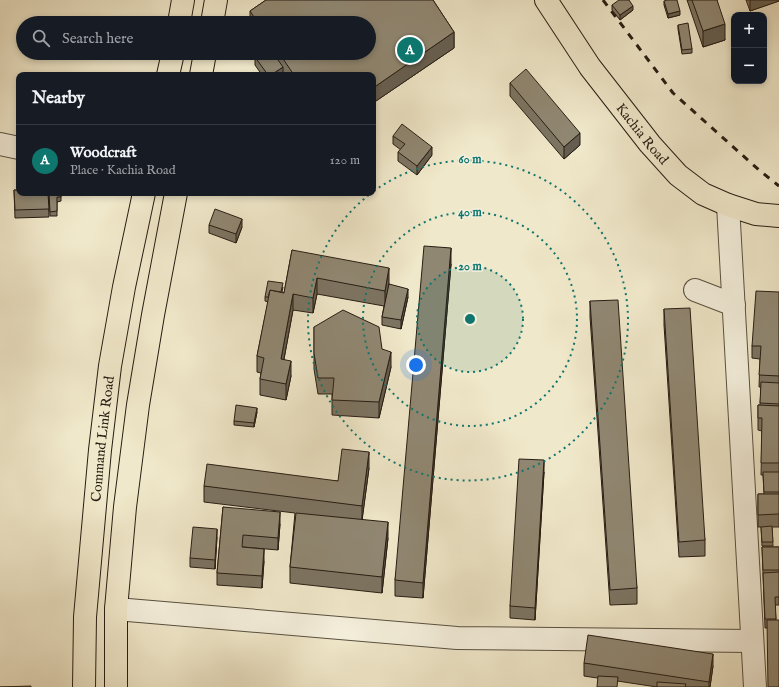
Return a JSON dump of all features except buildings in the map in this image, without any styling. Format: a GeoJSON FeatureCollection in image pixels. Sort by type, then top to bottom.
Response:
{"type":"FeatureCollection","features":[{"type":"Feature","properties":{"kind":"main road"},"geometry":{"type":"LineString","coordinates":[[180,16],[183,0]]}},
{"type":"Feature","properties":{"kind":"main road"},"geometry":{"type":"LineString","coordinates":[[213,16],[216,0]]}},
{"type":"Feature","properties":{"kind":"main road","name":"Kachia Road"},"geometry":{"type":"LineString","coordinates":[[546,0],[590,67],[650,144],[678,175],[703,194],[728,205],[756,214],[779,216]]}},
{"type":"Feature","properties":{"kind":"main road"},"geometry":{"type":"LineString","coordinates":[[169,72],[171,60]]}},
{"type":"Feature","properties":{"kind":"main road"},"geometry":{"type":"LineString","coordinates":[[202,72],[204,60]]}},
{"type":"Feature","properties":{"kind":"main road","name":"Command Link Road"},"geometry":{"type":"LineString","coordinates":[[84,687],[85,617],[100,450],[110,366],[124,287],[143,196]]}},
{"type":"Feature","properties":{"kind":"main road"},"geometry":{"type":"LineString","coordinates":[[116,687],[116,609],[125,507],[138,405],[175,196]]}},
{"type":"Feature","properties":{"kind":"street"},"geometry":{"type":"LineString","coordinates":[[0,144],[16,147]]}},
{"type":"Feature","properties":{"kind":"street"},"geometry":{"type":"LineString","coordinates":[[728,205],[755,687]]}},
{"type":"Feature","properties":{"kind":"street"},"geometry":{"type":"LineString","coordinates":[[695,290],[734,306]]}},
{"type":"Feature","properties":{"kind":"street"},"geometry":{"type":"LineString","coordinates":[[116,609],[457,638],[752,641]]}},
{"type":"Feature","properties":{"kind":"railway"},"geometry":{"type":"LineString","coordinates":[[603,0],[673,93],[779,186]]}},
{"type":"Feature","properties":{"kind":"place","name":"Woodcraft"},"geometry":{"type":"Point","coordinates":[410,50]}}]}
